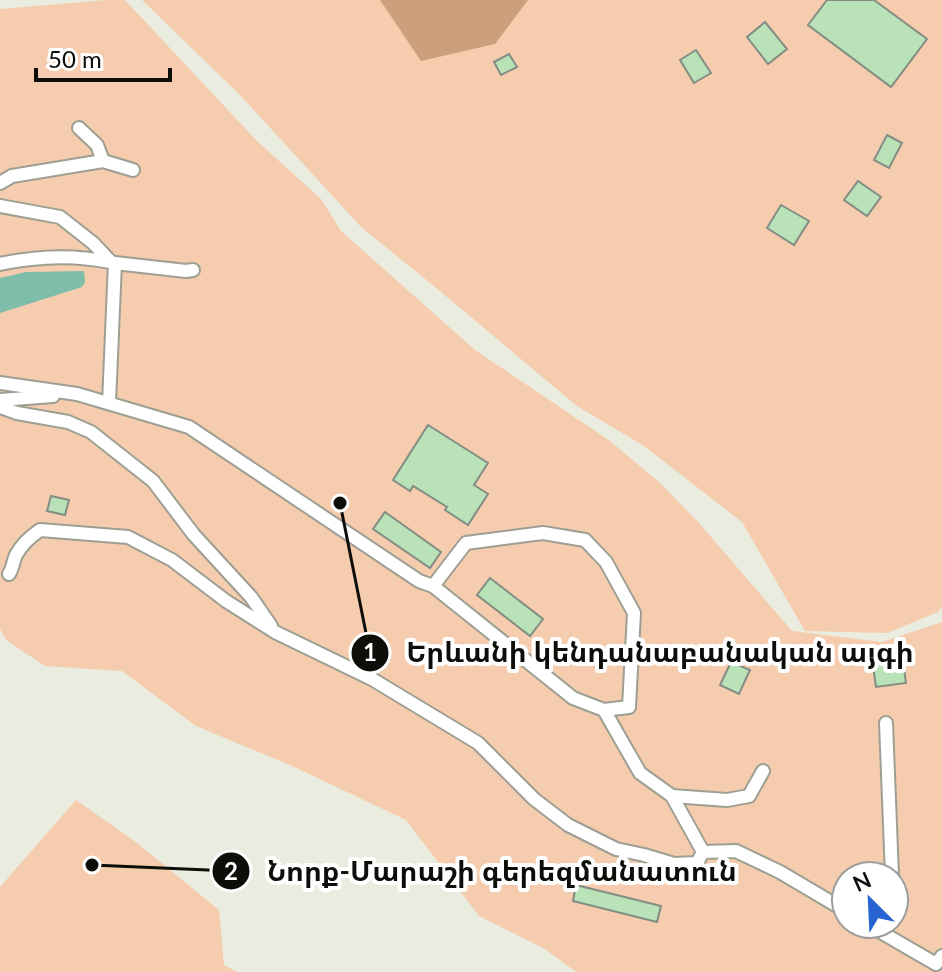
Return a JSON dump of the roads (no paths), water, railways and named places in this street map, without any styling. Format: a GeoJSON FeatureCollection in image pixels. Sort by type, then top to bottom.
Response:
{"type":"FeatureCollection","features":[{"type":"Feature","properties":{"kind":"street"},"geometry":{"type":"LineString","coordinates":[[79,128],[97,145],[103,161]]}},
{"type":"Feature","properties":{"kind":"street"},"geometry":{"type":"LineString","coordinates":[[0,183],[12,176],[103,161],[133,170]]}},
{"type":"Feature","properties":{"kind":"street"},"geometry":{"type":"LineString","coordinates":[[0,206],[60,217],[113,263],[109,403]]}},
{"type":"Feature","properties":{"kind":"street"},"geometry":{"type":"LineString","coordinates":[[0,264],[21,260],[90,258],[193,270]]}},
{"type":"Feature","properties":{"kind":"street"},"geometry":{"type":"LineString","coordinates":[[0,383],[77,394],[189,427],[419,581],[433,586],[573,698],[604,710],[629,707],[634,613],[606,562],[585,540],[543,533],[466,543],[433,586]]}},
{"type":"Feature","properties":{"kind":"street"},"geometry":{"type":"LineString","coordinates":[[0,400],[77,394]]}},
{"type":"Feature","properties":{"kind":"street"},"geometry":{"type":"LineString","coordinates":[[0,407],[68,422],[91,432],[153,481],[194,535],[251,597],[275,632]]}},
{"type":"Feature","properties":{"kind":"street"},"geometry":{"type":"LineString","coordinates":[[9,574],[16,556],[40,530],[128,537],[172,560],[226,601],[275,632],[372,679],[478,743],[534,799],[568,825],[616,849],[674,864],[697,863],[703,852]]}},
{"type":"Feature","properties":{"kind":"street"},"geometry":{"type":"LineString","coordinates":[[604,710],[640,773],[672,796],[703,852]]}},
{"type":"Feature","properties":{"kind":"street"},"geometry":{"type":"LineString","coordinates":[[886,723],[891,860]]}},
{"type":"Feature","properties":{"kind":"street"},"geometry":{"type":"LineString","coordinates":[[672,796],[727,800],[749,796],[763,771]]}},
{"type":"Feature","properties":{"kind":"street"},"geometry":{"type":"LineString","coordinates":[[703,852],[736,851],[830,902]]}},
{"type":"Feature","properties":{"kind":"street"},"geometry":{"type":"LineString","coordinates":[[899,940],[939,964]]}},
{"type":"Feature","properties":{"kind":"water"},"geometry":{"type":"Polygon","coordinates":[[[84,271],[82,287],[0,313],[0,278],[26,272],[84,271]]]}},
{"type":"Feature","properties":{"kind":"place","name":"Երևանի կենդանաբանական այգի"},"geometry":{"type":"Point","coordinates":[340,503]}},
{"type":"Feature","properties":{"kind":"place","name":"Նորք-Մարաշի գերեզմանատուն"},"geometry":{"type":"Point","coordinates":[92,865]}}]}
